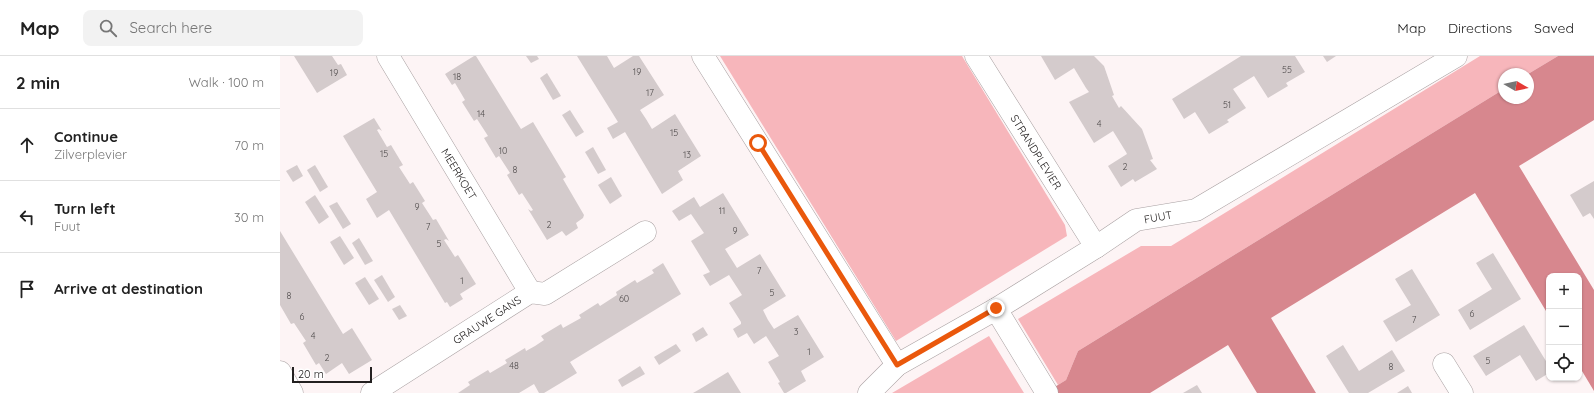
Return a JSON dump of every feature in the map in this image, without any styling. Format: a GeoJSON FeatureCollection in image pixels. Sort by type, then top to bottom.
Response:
{"type":"FeatureCollection","features":[{"type":"Feature","properties":{"kind":"street","name":"MEERKOET"},"geometry":{"type":"LineString","coordinates":[[388,56],[530,292]]}},
{"type":"Feature","properties":{"kind":"street"},"geometry":{"type":"LineString","coordinates":[[703,56],[897,365]]}},
{"type":"Feature","properties":{"kind":"street","name":"STRANDPLEVIER"},"geometry":{"type":"LineString","coordinates":[[976,56],[1096,247]]}},
{"type":"Feature","properties":{"kind":"street","name":"FUUT"},"geometry":{"type":"LineString","coordinates":[[869,393],[897,365],[996,308],[1096,247],[1136,220],[1196,210],[1456,56]]}},
{"type":"Feature","properties":{"kind":"street","name":"GRAUWE GANS"},"geometry":{"type":"LineString","coordinates":[[372,393],[530,292],[545,294],[646,232]]}},
{"type":"Feature","properties":{"kind":"street"},"geometry":{"type":"LineString","coordinates":[[996,308],[1047,393]]}},
{"type":"Feature","properties":{"kind":"street"},"geometry":{"type":"LineString","coordinates":[[1444,364],[1462,393]]}},
{"type":"Feature","properties":{"kind":"street"},"geometry":{"type":"LineString","coordinates":[[280,372],[292,393]]}},
{"type":"Feature","properties":{"kind":"shaded area"},"geometry":{"type":"Polygon","coordinates":[[[720,56],[962,56],[1065,225],[1067,236],[896,341],[720,56]]]}},
{"type":"Feature","properties":{"kind":"shaded area"},"geometry":{"type":"Polygon","coordinates":[[[1480,56],[1558,56],[1534,70],[1534,68],[1498,68],[1498,93],[1078,351],[1066,380],[1058,385],[1018,319],[1141,246],[1171,246],[1480,56]]]}},
{"type":"Feature","properties":{"kind":"shaded area"},"geometry":{"type":"Polygon","coordinates":[[[1558,56],[1594,56],[1594,120],[1519,166],[1594,290],[1594,391],[1582,371],[1582,273],[1546,273],[1546,311],[1475,193],[1271,318],[1316,393],[1257,393],[1228,345],[1150,393],[1045,393],[1066,380],[1078,351],[1498,93],[1498,104],[1534,104],[1534,70],[1558,56]]]}},
{"type":"Feature","properties":{"kind":"shaded area"},"geometry":{"type":"Polygon","coordinates":[[[989,336],[1024,393],[892,393],[989,336]]]}},
{"type":"Feature","properties":{"kind":"building"},"geometry":{"type":"Polygon","coordinates":[[[294,56],[332,56],[338,65],[341,64],[347,75],[317,93],[294,56]]]}},
{"type":"Feature","properties":{"kind":"building"},"geometry":{"type":"Polygon","coordinates":[[[476,56],[521,129],[533,122],[566,177],[563,179],[584,215],[583,218],[576,223],[578,228],[566,236],[562,231],[547,240],[528,209],[531,211],[533,210],[522,193],[519,195],[507,175],[510,173],[499,156],[496,158],[484,138],[488,136],[477,119],[474,121],[462,102],[465,100],[455,83],[452,85],[445,74],[476,56]]]}},
{"type":"Feature","properties":{"kind":"building"},"geometry":{"type":"Polygon","coordinates":[[[526,56],[537,56],[539,59],[531,63],[526,56]]]}},
{"type":"Feature","properties":{"kind":"building"},"geometry":{"type":"Polygon","coordinates":[[[577,56],[607,56],[614,68],[633,56],[639,56],[664,95],[640,110],[652,129],[675,114],[701,156],[678,171],[683,180],[662,194],[625,132],[613,139],[607,128],[618,122],[577,56]]]}},
{"type":"Feature","properties":{"kind":"building"},"geometry":{"type":"Polygon","coordinates":[[[1041,56],[1094,56],[1104,66],[1114,95],[1112,96],[1119,108],[1121,106],[1142,129],[1153,159],[1150,160],[1157,169],[1135,182],[1133,179],[1121,187],[1108,166],[1127,154],[1126,152],[1113,131],[1094,143],[1069,102],[1089,92],[1074,68],[1055,80],[1041,56]]]}},
{"type":"Feature","properties":{"kind":"building"},"geometry":{"type":"Polygon","coordinates":[[[1241,56],[1295,56],[1305,72],[1286,83],[1288,86],[1268,98],[1254,76],[1233,89],[1246,108],[1227,120],[1229,122],[1209,134],[1195,112],[1184,119],[1172,99],[1241,56]]]}},
{"type":"Feature","properties":{"kind":"building"},"geometry":{"type":"Polygon","coordinates":[[[1323,56],[1336,56],[1327,62],[1323,56]]]}},
{"type":"Feature","properties":{"kind":"building"},"geometry":{"type":"Polygon","coordinates":[[[547,73],[561,96],[553,100],[540,78],[547,73]]]}},
{"type":"Feature","properties":{"kind":"building"},"geometry":{"type":"Polygon","coordinates":[[[570,110],[584,132],[576,137],[562,115],[570,110]]]}},
{"type":"Feature","properties":{"kind":"building"},"geometry":{"type":"Polygon","coordinates":[[[374,118],[382,131],[379,129],[377,130],[387,147],[391,145],[403,165],[399,167],[410,184],[413,182],[425,201],[422,203],[433,220],[436,219],[449,241],[446,239],[444,240],[455,257],[458,255],[476,284],[460,294],[463,299],[450,307],[447,302],[445,303],[389,210],[377,218],[366,199],[377,192],[343,136],[374,118]]]}},
{"type":"Feature","properties":{"kind":"building"},"geometry":{"type":"Polygon","coordinates":[[[593,147],[606,170],[598,174],[585,152],[593,147]]]}},
{"type":"Feature","properties":{"kind":"building"},"geometry":{"type":"Polygon","coordinates":[[[297,165],[303,176],[293,182],[286,171],[297,165]]]}},
{"type":"Feature","properties":{"kind":"building"},"geometry":{"type":"Polygon","coordinates":[[[315,165],[328,187],[320,192],[307,170],[315,165]]]}},
{"type":"Feature","properties":{"kind":"building"},"geometry":{"type":"Polygon","coordinates":[[[611,177],[622,196],[610,204],[598,185],[611,177]]]}},
{"type":"Feature","properties":{"kind":"building"},"geometry":{"type":"Polygon","coordinates":[[[1594,181],[1594,219],[1590,213],[1583,217],[1570,195],[1594,181]]]}},
{"type":"Feature","properties":{"kind":"building"},"geometry":{"type":"Polygon","coordinates":[[[723,193],[749,235],[725,249],[737,268],[760,254],[786,296],[763,310],[768,320],[774,329],[798,315],[824,357],[801,371],[806,381],[786,393],[784,393],[778,383],[780,382],[768,362],[779,356],[766,336],[754,344],[747,333],[738,338],[733,329],[741,324],[741,322],[729,303],[742,295],[729,275],[710,286],[703,275],[710,272],[691,241],[704,233],[691,214],[679,221],[672,211],[694,197],[700,207],[723,193]]]}},
{"type":"Feature","properties":{"kind":"building"},"geometry":{"type":"Polygon","coordinates":[[[315,195],[329,217],[319,224],[305,202],[315,195]]]}},
{"type":"Feature","properties":{"kind":"building"},"geometry":{"type":"Polygon","coordinates":[[[337,202],[351,224],[343,229],[329,206],[337,202]]]}},
{"type":"Feature","properties":{"kind":"building"},"geometry":{"type":"Polygon","coordinates":[[[280,231],[343,334],[352,328],[372,360],[349,374],[342,363],[326,374],[319,363],[316,365],[303,343],[306,341],[294,323],[291,324],[280,305],[280,231]]]}},
{"type":"Feature","properties":{"kind":"building"},"geometry":{"type":"Polygon","coordinates":[[[340,236],[354,258],[344,265],[330,242],[340,236]]]}},
{"type":"Feature","properties":{"kind":"building"},"geometry":{"type":"Polygon","coordinates":[[[359,238],[373,261],[365,265],[352,243],[359,238]]]}},
{"type":"Feature","properties":{"kind":"building"},"geometry":{"type":"Polygon","coordinates":[[[1493,253],[1521,299],[1470,330],[1458,310],[1492,289],[1476,263],[1493,253]]]}},
{"type":"Feature","properties":{"kind":"building"},"geometry":{"type":"Polygon","coordinates":[[[663,263],[681,294],[570,362],[577,373],[544,393],[539,393],[534,384],[519,393],[458,393],[470,385],[468,382],[488,370],[490,373],[507,363],[505,360],[525,348],[526,351],[535,346],[544,340],[541,336],[561,324],[563,328],[581,318],[579,315],[598,303],[600,306],[617,295],[616,292],[635,280],[637,283],[654,273],[652,270],[663,263]]]}},
{"type":"Feature","properties":{"kind":"building"},"geometry":{"type":"Polygon","coordinates":[[[1412,269],[1440,315],[1396,342],[1383,321],[1411,305],[1395,279],[1412,269]]]}},
{"type":"Feature","properties":{"kind":"building"},"geometry":{"type":"Polygon","coordinates":[[[382,275],[395,297],[388,302],[374,280],[382,275]]]}},
{"type":"Feature","properties":{"kind":"building"},"geometry":{"type":"Polygon","coordinates":[[[365,277],[379,299],[369,305],[355,283],[365,277]]]}},
{"type":"Feature","properties":{"kind":"building"},"geometry":{"type":"Polygon","coordinates":[[[400,305],[407,316],[399,320],[392,309],[400,305]]]}},
{"type":"Feature","properties":{"kind":"building"},"geometry":{"type":"Polygon","coordinates":[[[1524,325],[1546,361],[1546,375],[1536,381],[1520,355],[1486,376],[1473,356],[1524,325]]]}},
{"type":"Feature","properties":{"kind":"building"},"geometry":{"type":"Polygon","coordinates":[[[703,327],[708,335],[696,342],[692,334],[703,327]]]}},
{"type":"Feature","properties":{"kind":"building"},"geometry":{"type":"Polygon","coordinates":[[[676,344],[681,351],[659,365],[654,357],[676,344]]]}},
{"type":"Feature","properties":{"kind":"building"},"geometry":{"type":"Polygon","coordinates":[[[1343,345],[1359,371],[1392,350],[1405,371],[1368,393],[1349,393],[1326,356],[1343,345]]]}},
{"type":"Feature","properties":{"kind":"building"},"geometry":{"type":"Polygon","coordinates":[[[640,366],[645,374],[622,387],[618,380],[640,366]]]}},
{"type":"Feature","properties":{"kind":"building"},"geometry":{"type":"Polygon","coordinates":[[[728,372],[741,393],[693,393],[700,389],[728,372]]]}},
{"type":"Feature","properties":{"kind":"building"},"geometry":{"type":"Polygon","coordinates":[[[1197,385],[1202,393],[1183,393],[1197,385]]]}},
{"type":"Feature","properties":{"kind":"building"},"geometry":{"type":"Polygon","coordinates":[[[1408,386],[1412,393],[1397,393],[1408,386]]]}},
{"type":"Feature","properties":{"kind":"route"},"geometry":{"type":"LineString","coordinates":[[758,143],[897,365],[996,308]]}}]}
